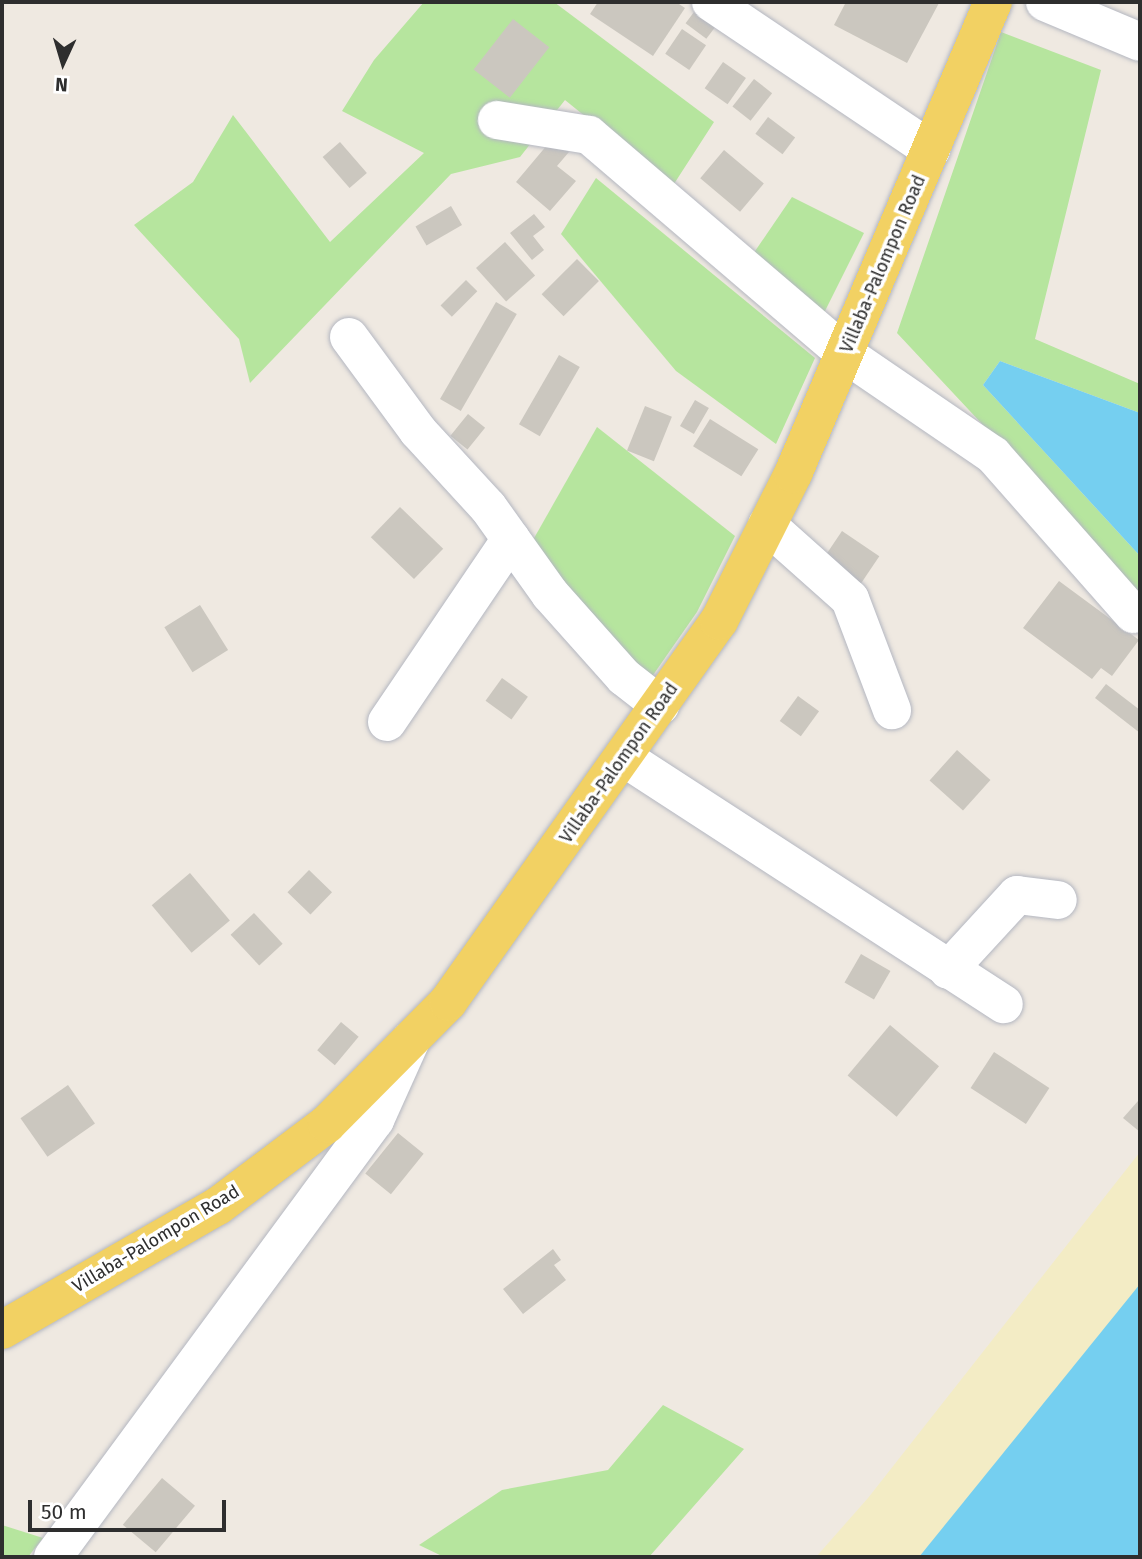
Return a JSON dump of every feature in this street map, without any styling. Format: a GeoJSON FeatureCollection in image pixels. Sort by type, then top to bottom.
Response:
{"type":"FeatureCollection","features":[{"type":"Feature","properties":{"kind":"main road","name":"Villaba-Palompon Road"},"geometry":{"type":"LineString","coordinates":[[2,1330],[218,1206],[327,1124],[448,1002],[719,621],[767,525],[845,354],[993,2]]}},
{"type":"Feature","properties":{"kind":"street"},"geometry":{"type":"LineString","coordinates":[[711,2],[931,150]]}},
{"type":"Feature","properties":{"kind":"street"},"geometry":{"type":"LineString","coordinates":[[1045,2],[1140,43]]}},
{"type":"Feature","properties":{"kind":"street"},"geometry":{"type":"LineString","coordinates":[[497,120],[589,135],[845,354],[993,455],[1133,614]]}},
{"type":"Feature","properties":{"kind":"street"},"geometry":{"type":"LineString","coordinates":[[349,337],[418,431],[488,507],[569,615],[624,677],[660,705]]}},
{"type":"Feature","properties":{"kind":"street"},"geometry":{"type":"LineString","coordinates":[[767,525],[850,600],[892,710]]}},
{"type":"Feature","properties":{"kind":"street"},"geometry":{"type":"LineString","coordinates":[[387,722],[511,539]]}},
{"type":"Feature","properties":{"kind":"street"},"geometry":{"type":"LineString","coordinates":[[623,757],[1004,1004]]}},
{"type":"Feature","properties":{"kind":"street"},"geometry":{"type":"LineString","coordinates":[[948,970],[1017,895],[1058,900]]}},
{"type":"Feature","properties":{"kind":"street"},"geometry":{"type":"LineString","coordinates":[[53,1557],[375,1120],[412,1038]]}},
{"type":"Feature","properties":{"kind":"green space"},"geometry":{"type":"Polygon","coordinates":[[[424,2],[554,2],[714,122],[672,187],[565,100],[520,157],[451,174],[250,383],[239,339],[134,225],[193,182],[233,115],[330,242],[424,153],[342,111],[374,60],[424,2]]]}},
{"type":"Feature","properties":{"kind":"green space"},"geometry":{"type":"Polygon","coordinates":[[[1001,32],[1101,70],[1035,339],[1140,384],[1140,413],[1000,361],[983,385],[1140,556],[1140,593],[897,333],[1001,32]]]}},
{"type":"Feature","properties":{"kind":"green space"},"geometry":{"type":"Polygon","coordinates":[[[596,178],[815,358],[776,444],[676,371],[561,234],[596,178]]]}},
{"type":"Feature","properties":{"kind":"green space"},"geometry":{"type":"Polygon","coordinates":[[[792,197],[864,233],[824,313],[751,257],[792,197]]]}},
{"type":"Feature","properties":{"kind":"green space"},"geometry":{"type":"Polygon","coordinates":[[[597,427],[735,536],[697,612],[651,678],[584,617],[533,540],[597,427]]]}},
{"type":"Feature","properties":{"kind":"green space"},"geometry":{"type":"Polygon","coordinates":[[[663,1405],[744,1449],[649,1557],[444,1557],[419,1545],[502,1490],[608,1470],[663,1405]]]}},
{"type":"Feature","properties":{"kind":"green space"},"geometry":{"type":"Polygon","coordinates":[[[2,1525],[43,1538],[28,1557],[2,1557],[2,1525]]]}},
{"type":"Feature","properties":{"kind":"sand"},"geometry":{"type":"Polygon","coordinates":[[[1140,1152],[1140,1557],[816,1557],[868,1498],[1140,1152]]]}},
{"type":"Feature","properties":{"kind":"water"},"geometry":{"type":"Polygon","coordinates":[[[1000,361],[1140,413],[1140,556],[983,385],[1000,361]]]}},
{"type":"Feature","properties":{"kind":"water"},"geometry":{"type":"Polygon","coordinates":[[[1140,1284],[1140,1557],[919,1557],[1140,1284]]]}},
{"type":"Feature","properties":{"kind":"building"},"geometry":{"type":"Polygon","coordinates":[[[598,2],[676,2],[685,8],[653,56],[590,14],[598,2]]]}},
{"type":"Feature","properties":{"kind":"building"},"geometry":{"type":"Polygon","coordinates":[[[846,2],[939,3],[907,63],[834,25],[846,2]]]}},
{"type":"Feature","properties":{"kind":"building"},"geometry":{"type":"Polygon","coordinates":[[[700,4],[721,20],[706,39],[686,23],[700,4]]]}},
{"type":"Feature","properties":{"kind":"building"},"geometry":{"type":"Polygon","coordinates":[[[513,19],[549,47],[510,98],[474,69],[513,19]]]}},
{"type":"Feature","properties":{"kind":"building"},"geometry":{"type":"Polygon","coordinates":[[[682,29],[706,45],[689,70],[665,54],[682,29]]]}},
{"type":"Feature","properties":{"kind":"building"},"geometry":{"type":"Polygon","coordinates":[[[723,62],[746,78],[728,104],[705,88],[723,62]]]}},
{"type":"Feature","properties":{"kind":"building"},"geometry":{"type":"Polygon","coordinates":[[[754,79],[772,93],[751,121],[732,107],[754,79]]]}},
{"type":"Feature","properties":{"kind":"building"},"geometry":{"type":"Polygon","coordinates":[[[768,117],[795,137],[783,154],[755,134],[768,117]]]}},
{"type":"Feature","properties":{"kind":"building"},"geometry":{"type":"Polygon","coordinates":[[[553,138],[569,152],[557,166],[576,181],[550,211],[516,182],[553,138]]]}},
{"type":"Feature","properties":{"kind":"building"},"geometry":{"type":"Polygon","coordinates":[[[340,142],[367,173],[350,188],[323,157],[340,142]]]}},
{"type":"Feature","properties":{"kind":"building"},"geometry":{"type":"Polygon","coordinates":[[[724,150],[764,183],[740,212],[700,178],[724,150]]]}},
{"type":"Feature","properties":{"kind":"building"},"geometry":{"type":"Polygon","coordinates":[[[451,206],[462,225],[426,246],[415,226],[451,206]]]}},
{"type":"Feature","properties":{"kind":"building"},"geometry":{"type":"Polygon","coordinates":[[[534,214],[545,227],[533,236],[544,250],[532,260],[510,233],[534,214]]]}},
{"type":"Feature","properties":{"kind":"building"},"geometry":{"type":"Polygon","coordinates":[[[505,242],[535,275],[506,302],[476,268],[505,242]]]}},
{"type":"Feature","properties":{"kind":"building"},"geometry":{"type":"Polygon","coordinates":[[[577,259],[599,281],[564,316],[542,294],[577,259]]]}},
{"type":"Feature","properties":{"kind":"building"},"geometry":{"type":"Polygon","coordinates":[[[466,280],[477,291],[452,317],[441,305],[466,280]]]}},
{"type":"Feature","properties":{"kind":"building"},"geometry":{"type":"Polygon","coordinates":[[[496,302],[517,314],[461,411],[440,399],[496,302]]]}},
{"type":"Feature","properties":{"kind":"building"},"geometry":{"type":"Polygon","coordinates":[[[559,355],[580,367],[540,436],[519,424],[559,355]]]}},
{"type":"Feature","properties":{"kind":"building"},"geometry":{"type":"Polygon","coordinates":[[[695,400],[709,408],[694,434],[680,426],[695,400]]]}},
{"type":"Feature","properties":{"kind":"building"},"geometry":{"type":"Polygon","coordinates":[[[645,406],[672,417],[654,461],[627,451],[645,406]]]}},
{"type":"Feature","properties":{"kind":"building"},"geometry":{"type":"Polygon","coordinates":[[[468,414],[485,428],[467,450],[450,436],[468,414]]]}},
{"type":"Feature","properties":{"kind":"building"},"geometry":{"type":"Polygon","coordinates":[[[710,419],[758,449],[741,476],[693,446],[710,419]]]}},
{"type":"Feature","properties":{"kind":"building"},"geometry":{"type":"Polygon","coordinates":[[[400,507],[443,549],[414,579],[371,537],[400,507]]]}},
{"type":"Feature","properties":{"kind":"building"},"geometry":{"type":"Polygon","coordinates":[[[842,531],[879,556],[856,590],[819,565],[842,531]]]}},
{"type":"Feature","properties":{"kind":"building"},"geometry":{"type":"Polygon","coordinates":[[[1059,581],[1139,640],[1112,676],[1101,668],[1092,679],[1023,628],[1059,581]]]}},
{"type":"Feature","properties":{"kind":"building"},"geometry":{"type":"Polygon","coordinates":[[[200,605],[228,650],[192,672],[164,627],[200,605]]]}},
{"type":"Feature","properties":{"kind":"building"},"geometry":{"type":"Polygon","coordinates":[[[502,678],[528,697],[511,719],[486,701],[502,678]]]}},
{"type":"Feature","properties":{"kind":"building"},"geometry":{"type":"Polygon","coordinates":[[[1106,684],[1140,710],[1140,733],[1095,698],[1106,684]]]}},
{"type":"Feature","properties":{"kind":"building"},"geometry":{"type":"Polygon","coordinates":[[[798,696],[819,711],[801,736],[780,721],[798,696]]]}},
{"type":"Feature","properties":{"kind":"building"},"geometry":{"type":"Polygon","coordinates":[[[957,750],[990,780],[963,811],[930,780],[957,750]]]}},
{"type":"Feature","properties":{"kind":"building"},"geometry":{"type":"Polygon","coordinates":[[[309,870],[332,892],[310,915],[287,892],[309,870]]]}},
{"type":"Feature","properties":{"kind":"building"},"geometry":{"type":"Polygon","coordinates":[[[190,873],[230,920],[192,953],[152,905],[190,873]]]}},
{"type":"Feature","properties":{"kind":"building"},"geometry":{"type":"Polygon","coordinates":[[[254,913],[283,944],[259,966],[231,935],[254,913]]]}},
{"type":"Feature","properties":{"kind":"building"},"geometry":{"type":"Polygon","coordinates":[[[861,954],[890,971],[874,1000],[844,983],[861,954]]]}},
{"type":"Feature","properties":{"kind":"building"},"geometry":{"type":"Polygon","coordinates":[[[341,1022],[359,1037],[335,1065],[317,1050],[341,1022]]]}},
{"type":"Feature","properties":{"kind":"building"},"geometry":{"type":"Polygon","coordinates":[[[890,1025],[939,1066],[897,1117],[848,1076],[890,1025]]]}},
{"type":"Feature","properties":{"kind":"building"},"geometry":{"type":"Polygon","coordinates":[[[994,1052],[1049,1088],[1026,1124],[971,1088],[994,1052]]]}},
{"type":"Feature","properties":{"kind":"building"},"geometry":{"type":"Polygon","coordinates":[[[68,1085],[95,1124],[47,1157],[20,1118],[68,1085]]]}},
{"type":"Feature","properties":{"kind":"building"},"geometry":{"type":"Polygon","coordinates":[[[1138,1101],[1140,1103],[1140,1132],[1123,1118],[1138,1101]]]}},
{"type":"Feature","properties":{"kind":"building"},"geometry":{"type":"Polygon","coordinates":[[[398,1133],[424,1154],[391,1194],[365,1173],[398,1133]]]}},
{"type":"Feature","properties":{"kind":"building"},"geometry":{"type":"Polygon","coordinates":[[[553,1249],[561,1260],[554,1265],[566,1280],[523,1314],[503,1289],[553,1249]]]}},
{"type":"Feature","properties":{"kind":"building"},"geometry":{"type":"Polygon","coordinates":[[[162,1478],[195,1506],[156,1552],[123,1525],[162,1478]]]}}]}
